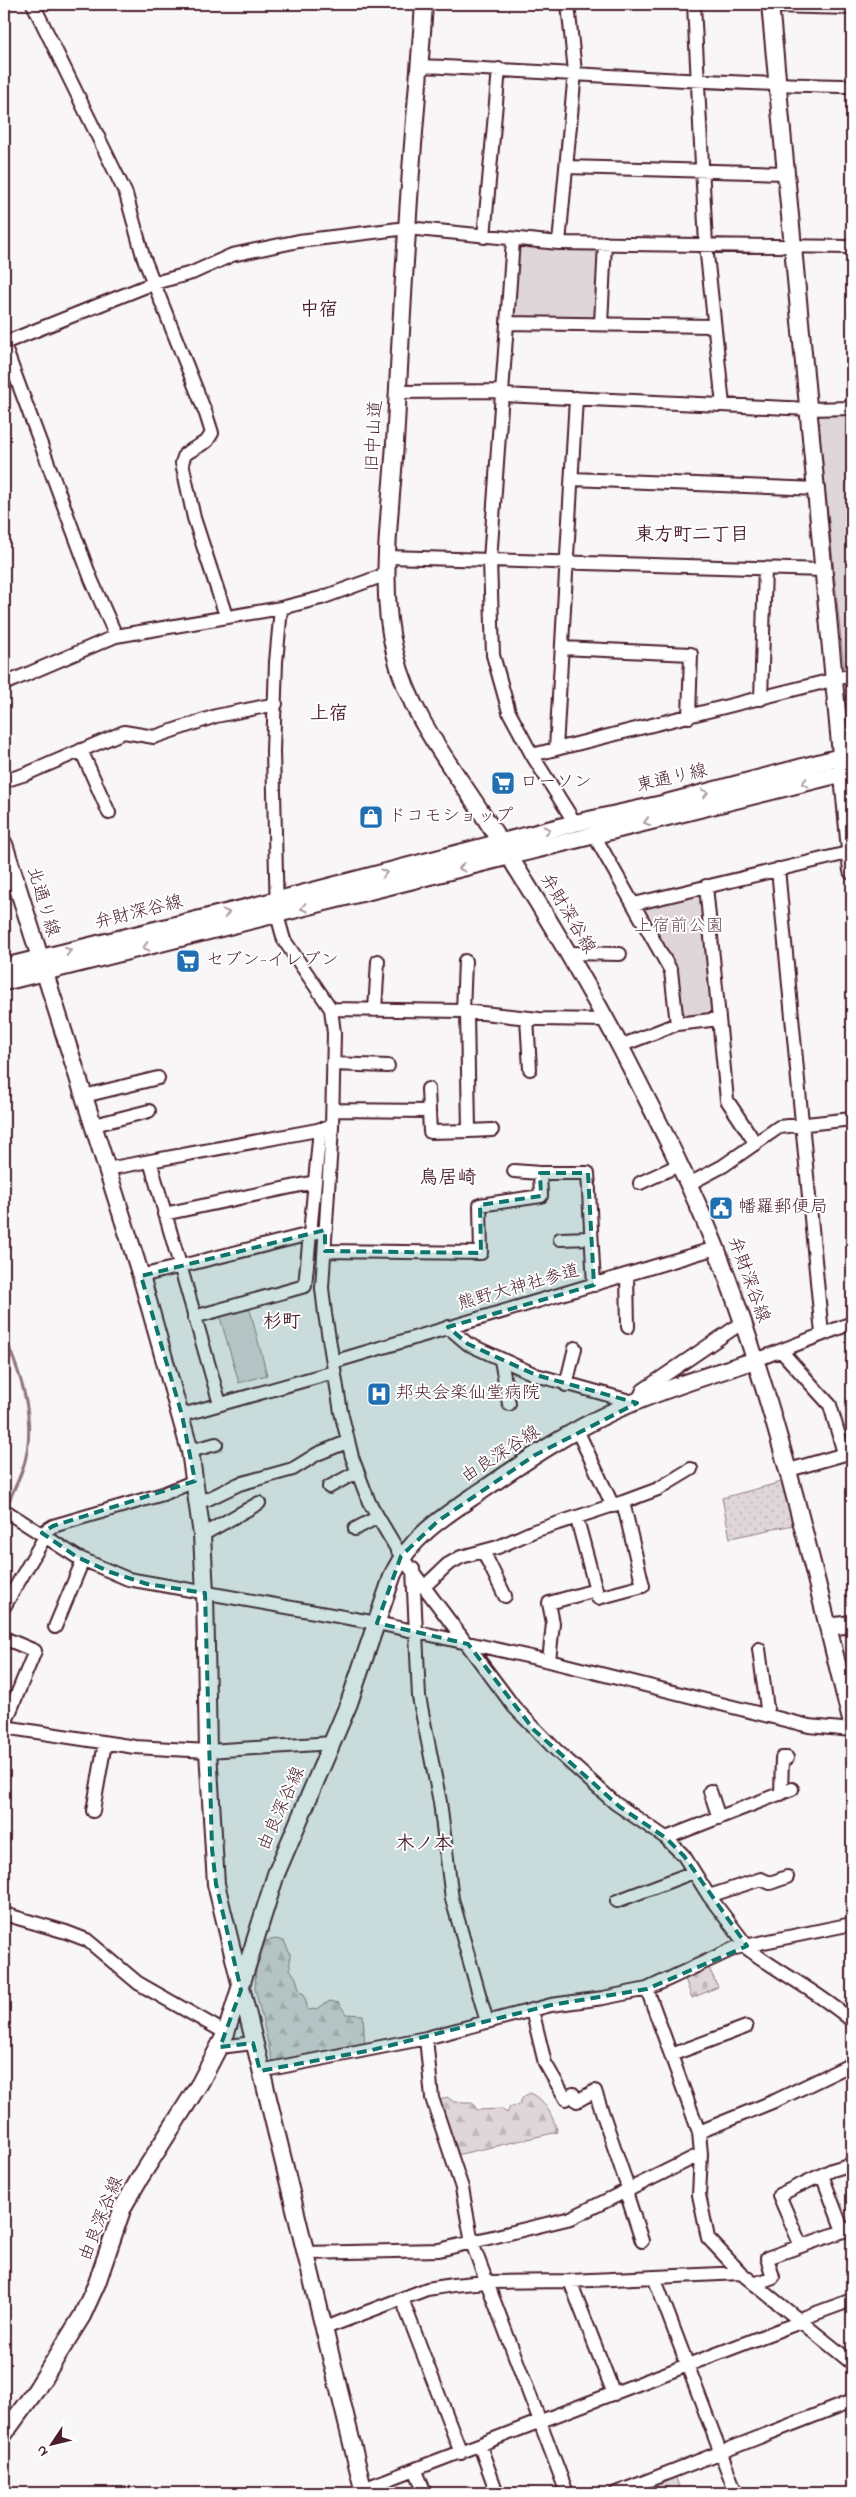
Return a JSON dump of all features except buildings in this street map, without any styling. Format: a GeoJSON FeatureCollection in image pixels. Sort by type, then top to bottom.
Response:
{"type":"FeatureCollection","features":[{"type":"Feature","properties":{"kind":"main road","name":"旧中山道"},"geometry":{"type":"LineString","coordinates":[[424,4],[407,228],[387,574],[389,621],[393,648],[408,696],[424,727],[500,842]]}},
{"type":"Feature","properties":{"kind":"main road"},"geometry":{"type":"LineString","coordinates":[[770,5],[834,680],[847,756],[852,871]]}},
{"type":"Feature","properties":{"kind":"main road","name":"東通り線"},"geometry":{"type":"LineString","coordinates":[[500,842],[670,802],[847,756]]}},
{"type":"Feature","properties":{"kind":"main road","name":"東通り線"},"geometry":{"type":"LineString","coordinates":[[509,856],[847,772]]}},
{"type":"Feature","properties":{"kind":"main road","name":"弁財深谷線"},"geometry":{"type":"LineString","coordinates":[[277,908],[500,842],[568,953],[620,1046],[689,1184],[716,1248],[756,1360],[789,1470],[852,1724]]}},
{"type":"Feature","properties":{"kind":"main road","name":"北通り線"},"geometry":{"type":"LineString","coordinates":[[5,853],[94,1126],[182,1415],[190,1451],[202,1534],[206,1593],[208,1751],[216,1884],[364,2491]]}},
{"type":"Feature","properties":{"kind":"main road","name":"弁財深谷線"},"geometry":{"type":"LineString","coordinates":[[4,967],[41,965],[277,908],[509,856]]}},
{"type":"Feature","properties":{"kind":"main road","name":"弁財深谷線"},"geometry":{"type":"LineString","coordinates":[[4,982],[41,965]]}},
{"type":"Feature","properties":{"kind":"main road","name":"由良深谷線"},"geometry":{"type":"LineString","coordinates":[[4,2434],[36,2390],[82,2316],[97,2283],[128,2199],[200,2083],[223,2040],[241,1990],[276,1874],[360,1676],[393,1574],[401,1556],[438,1521],[535,1455],[577,1430],[637,1403],[756,1360]]}},
{"type":"Feature","properties":{"kind":"main road"},"geometry":{"type":"LineString","coordinates":[[828,1627],[852,1624]]}},
{"type":"Feature","properties":{"kind":"street"},"geometry":{"type":"LineString","coordinates":[[33,4],[126,194],[142,256],[212,433],[207,441],[185,454],[182,463],[194,518],[226,616]]}},
{"type":"Feature","properties":{"kind":"street"},"geometry":{"type":"LineString","coordinates":[[559,243],[575,72],[568,4]]}},
{"type":"Feature","properties":{"kind":"street"},"geometry":{"type":"LineString","coordinates":[[694,4],[706,245],[723,405]]}},
{"type":"Feature","properties":{"kind":"street"},"geometry":{"type":"LineString","coordinates":[[770,5],[852,8]]}},
{"type":"Feature","properties":{"kind":"street"},"geometry":{"type":"LineString","coordinates":[[420,66],[575,72],[777,85],[852,86]]}},
{"type":"Feature","properties":{"kind":"street"},"geometry":{"type":"LineString","coordinates":[[484,236],[499,69]]}},
{"type":"Feature","properties":{"kind":"street"},"geometry":{"type":"LineString","coordinates":[[566,167],[786,173]]}},
{"type":"Feature","properties":{"kind":"street"},"geometry":{"type":"LineString","coordinates":[[116,636],[91,579],[4,344],[154,283],[192,273],[232,255],[299,241],[407,228],[559,243],[852,247]]}},
{"type":"Feature","properties":{"kind":"street"},"geometry":{"type":"LineString","coordinates":[[514,240],[490,560],[493,655],[509,712],[532,755],[575,823]]}},
{"type":"Feature","properties":{"kind":"street"},"geometry":{"type":"LineString","coordinates":[[601,324],[605,243]]}},
{"type":"Feature","properties":{"kind":"street"},"geometry":{"type":"LineString","coordinates":[[508,323],[714,326]]}},
{"type":"Feature","properties":{"kind":"street"},"geometry":{"type":"LineString","coordinates":[[398,392],[503,393],[809,409],[852,408]]}},
{"type":"Feature","properties":{"kind":"street"},"geometry":{"type":"LineString","coordinates":[[556,749],[576,398]]}},
{"type":"Feature","properties":{"kind":"street"},"geometry":{"type":"LineString","coordinates":[[572,479],[817,489]]}},
{"type":"Feature","properties":{"kind":"street"},"geometry":{"type":"LineString","coordinates":[[388,557],[824,570]]}},
{"type":"Feature","properties":{"kind":"street"},"geometry":{"type":"LineString","coordinates":[[761,699],[764,568]]}},
{"type":"Feature","properties":{"kind":"street"},"geometry":{"type":"LineString","coordinates":[[4,684],[116,636],[281,608],[321,598],[387,574]]}},
{"type":"Feature","properties":{"kind":"street"},"geometry":{"type":"LineString","coordinates":[[194,1317],[305,1286],[315,1182],[326,1128],[333,1110],[334,1033],[331,1009],[284,940],[277,908],[273,751],[276,662],[281,608]]}},
{"type":"Feature","properties":{"kind":"street"},"geometry":{"type":"LineString","coordinates":[[562,648],[691,654],[689,717]]}},
{"type":"Feature","properties":{"kind":"street"},"geometry":{"type":"LineString","coordinates":[[532,755],[852,675]]}},
{"type":"Feature","properties":{"kind":"street"},"geometry":{"type":"LineString","coordinates":[[4,781],[124,732],[154,737],[216,716],[276,704]]}},
{"type":"Feature","properties":{"kind":"street"},"geometry":{"type":"LineString","coordinates":[[81,750],[109,813]]}},
{"type":"Feature","properties":{"kind":"street"},"geometry":{"type":"LineString","coordinates":[[594,836],[671,971],[677,1024]]}},
{"type":"Feature","properties":{"kind":"street"},"geometry":{"type":"LineString","coordinates":[[634,904],[851,852]]}},
{"type":"Feature","properties":{"kind":"street"},"geometry":{"type":"LineString","coordinates":[[778,869],[822,1334]]}},
{"type":"Feature","properties":{"kind":"street"},"geometry":{"type":"LineString","coordinates":[[706,886],[727,1100],[756,1144]]}},
{"type":"Feature","properties":{"kind":"street"},"geometry":{"type":"LineString","coordinates":[[568,953],[620,954]]}},
{"type":"Feature","properties":{"kind":"street"},"geometry":{"type":"LineString","coordinates":[[465,961],[469,1131]]}},
{"type":"Feature","properties":{"kind":"street"},"geometry":{"type":"LineString","coordinates":[[375,1010],[378,962]]}},
{"type":"Feature","properties":{"kind":"street"},"geometry":{"type":"LineString","coordinates":[[331,1009],[465,1012],[528,1018],[606,1020]]}},
{"type":"Feature","properties":{"kind":"street"},"geometry":{"type":"LineString","coordinates":[[528,1018],[530,1069]]}},
{"type":"Feature","properties":{"kind":"street"},"geometry":{"type":"LineString","coordinates":[[620,1046],[677,1024],[719,1019]]}},
{"type":"Feature","properties":{"kind":"street"},"geometry":{"type":"LineString","coordinates":[[333,1064],[388,1066]]}},
{"type":"Feature","properties":{"kind":"street"},"geometry":{"type":"LineString","coordinates":[[84,1096],[158,1078]]}},
{"type":"Feature","properties":{"kind":"street"},"geometry":{"type":"LineString","coordinates":[[428,1089],[430,1132],[492,1130]]}},
{"type":"Feature","properties":{"kind":"street"},"geometry":{"type":"LineString","coordinates":[[94,1126],[149,1110]]}},
{"type":"Feature","properties":{"kind":"street"},"geometry":{"type":"LineString","coordinates":[[333,1110],[429,1111]]}},
{"type":"Feature","properties":{"kind":"street"},"geometry":{"type":"LineString","coordinates":[[689,1184],[723,1166],[779,1128],[852,1119]]}},
{"type":"Feature","properties":{"kind":"street"},"geometry":{"type":"LineString","coordinates":[[107,1169],[326,1128]]}},
{"type":"Feature","properties":{"kind":"street"},"geometry":{"type":"LineString","coordinates":[[326,1128],[323,1296],[333,1367],[348,1442],[357,1472],[378,1517],[401,1556],[509,1701],[534,1730],[620,1807],[666,1838],[684,1856],[709,1896],[746,1946],[784,1975],[829,2001],[852,2021]]}},
{"type":"Feature","properties":{"kind":"street"},"geometry":{"type":"LineString","coordinates":[[150,1161],[178,1265],[220,1404]]}},
{"type":"Feature","properties":{"kind":"street"},"geometry":{"type":"LineString","coordinates":[[640,1183],[679,1165]]}},
{"type":"Feature","properties":{"kind":"street"},"geometry":{"type":"LineString","coordinates":[[514,1171],[588,1173],[594,1285]]}},
{"type":"Feature","properties":{"kind":"street"},"geometry":{"type":"LineString","coordinates":[[324,1251],[481,1254],[480,1205],[541,1196],[540,1173]]}},
{"type":"Feature","properties":{"kind":"street"},"geometry":{"type":"LineString","coordinates":[[164,1214],[315,1182]]}},
{"type":"Feature","properties":{"kind":"street"},"geometry":{"type":"LineString","coordinates":[[140,1276],[178,1265],[325,1230]]}},
{"type":"Feature","properties":{"kind":"street"},"geometry":{"type":"LineString","coordinates":[[560,1240],[591,1238]]}},
{"type":"Feature","properties":{"kind":"street","name":"熊野大神社参道"},"geometry":{"type":"LineString","coordinates":[[182,1415],[333,1367],[448,1327],[716,1248]]}},
{"type":"Feature","properties":{"kind":"street"},"geometry":{"type":"LineString","coordinates":[[628,1275],[628,1327]]}},
{"type":"Feature","properties":{"kind":"street"},"geometry":{"type":"LineString","coordinates":[[448,1327],[468,1344],[536,1375],[566,1385],[637,1403],[642,1390],[743,1322]]}},
{"type":"Feature","properties":{"kind":"street"},"geometry":{"type":"LineString","coordinates":[[756,1360],[852,1323]]}},
{"type":"Feature","properties":{"kind":"street"},"geometry":{"type":"LineString","coordinates":[[566,1385],[575,1348]]}},
{"type":"Feature","properties":{"kind":"street"},"geometry":{"type":"LineString","coordinates":[[781,1351],[830,1405],[848,1452],[789,1470]]}},
{"type":"Feature","properties":{"kind":"street"},"geometry":{"type":"LineString","coordinates":[[502,1360],[510,1404]]}},
{"type":"Feature","properties":{"kind":"street"},"geometry":{"type":"LineString","coordinates":[[577,1430],[618,1504],[643,1586],[598,1598],[577,1519]]}},
{"type":"Feature","properties":{"kind":"street"},"geometry":{"type":"LineString","coordinates":[[198,1501],[208,1500],[239,1484],[295,1474],[317,1454],[348,1442]]}},
{"type":"Feature","properties":{"kind":"street"},"geometry":{"type":"LineString","coordinates":[[190,1451],[216,1444]]}},
{"type":"Feature","properties":{"kind":"street"},"geometry":{"type":"LineString","coordinates":[[425,1586],[447,1565],[461,1556],[504,1545],[541,1528],[577,1519],[658,1489],[691,1469]]}},
{"type":"Feature","properties":{"kind":"street"},"geometry":{"type":"LineString","coordinates":[[329,1487],[357,1472]]}},
{"type":"Feature","properties":{"kind":"street"},"geometry":{"type":"LineString","coordinates":[[4,1607],[44,1534],[53,1526],[163,1494],[195,1481]]}},
{"type":"Feature","properties":{"kind":"street"},"geometry":{"type":"LineString","coordinates":[[202,1534],[260,1503]]}},
{"type":"Feature","properties":{"kind":"street"},"geometry":{"type":"LineString","coordinates":[[4,1510],[83,1560],[128,1579],[377,1623],[549,1661],[809,1726],[852,1730]]}},
{"type":"Feature","properties":{"kind":"street"},"geometry":{"type":"LineString","coordinates":[[356,1529],[378,1517]]}},
{"type":"Feature","properties":{"kind":"street"},"geometry":{"type":"LineString","coordinates":[[483,1551],[505,1596]]}},
{"type":"Feature","properties":{"kind":"street"},"geometry":{"type":"LineString","coordinates":[[55,1627],[83,1560]]}},
{"type":"Feature","properties":{"kind":"street"},"geometry":{"type":"LineString","coordinates":[[413,1570],[419,1697],[440,1802],[452,1899],[487,2022]]}},
{"type":"Feature","properties":{"kind":"street"},"geometry":{"type":"LineString","coordinates":[[549,1661],[552,1623],[549,1603],[596,1590]]}},
{"type":"Feature","properties":{"kind":"street"},"geometry":{"type":"LineString","coordinates":[[4,1638],[36,1651],[4,1727],[105,1743],[208,1751],[333,1743]]}},
{"type":"Feature","properties":{"kind":"street"},"geometry":{"type":"LineString","coordinates":[[759,1649],[768,1716]]}},
{"type":"Feature","properties":{"kind":"street"},"geometry":{"type":"LineString","coordinates":[[94,1812],[105,1743]]}},
{"type":"Feature","properties":{"kind":"street"},"geometry":{"type":"LineString","coordinates":[[666,1838],[787,1791],[782,1758],[787,1758]]}},
{"type":"Feature","properties":{"kind":"street"},"geometry":{"type":"LineString","coordinates":[[710,1791],[719,1818]]}},
{"type":"Feature","properties":{"kind":"street"},"geometry":{"type":"LineString","coordinates":[[617,1901],[694,1872]]}},
{"type":"Feature","properties":{"kind":"street"},"geometry":{"type":"LineString","coordinates":[[709,1896],[761,1879],[770,1883],[787,1877]]}},
{"type":"Feature","properties":{"kind":"street"},"geometry":{"type":"LineString","coordinates":[[4,1914],[50,1926],[87,1940],[138,1983],[223,2040],[254,2043]]}},
{"type":"Feature","properties":{"kind":"street"},"geometry":{"type":"LineString","coordinates":[[260,2070],[426,2038],[532,2010],[647,1989],[731,1950],[852,1924]]}},
{"type":"Feature","properties":{"kind":"street"},"geometry":{"type":"LineString","coordinates":[[647,1989],[699,2132],[701,2154],[698,2195],[708,2238],[741,2273],[852,2362]]}},
{"type":"Feature","properties":{"kind":"street"},"geometry":{"type":"LineString","coordinates":[[532,2010],[544,2063],[566,2099],[573,2094],[577,2101],[595,2092],[628,2191],[642,2241]]}},
{"type":"Feature","properties":{"kind":"street"},"geometry":{"type":"LineString","coordinates":[[671,2055],[746,2027]]}},
{"type":"Feature","properties":{"kind":"street"},"geometry":{"type":"LineString","coordinates":[[426,2038],[432,2098],[462,2188],[472,2243],[567,2493]]}},
{"type":"Feature","properties":{"kind":"street"},"geometry":{"type":"LineString","coordinates":[[699,2132],[777,2100],[852,2064]]}},
{"type":"Feature","properties":{"kind":"street"},"geometry":{"type":"LineString","coordinates":[[305,2254],[439,2250],[571,2218],[701,2154]]}},
{"type":"Feature","properties":{"kind":"street"},"geometry":{"type":"LineString","coordinates":[[801,2246],[780,2195],[822,2175],[852,2164]]}},
{"type":"Feature","properties":{"kind":"street"},"geometry":{"type":"LineString","coordinates":[[754,2284],[774,2276],[767,2258],[847,2229],[822,2175]]}},
{"type":"Feature","properties":{"kind":"street"},"geometry":{"type":"LineString","coordinates":[[325,2328],[427,2290],[486,2282],[570,2281],[741,2273]]}},
{"type":"Feature","properties":{"kind":"street"},"geometry":{"type":"LineString","coordinates":[[654,2277],[736,2493]]}},
{"type":"Feature","properties":{"kind":"street"},"geometry":{"type":"LineString","coordinates":[[570,2281],[614,2394]]}},
{"type":"Feature","properties":{"kind":"street"},"geometry":{"type":"LineString","coordinates":[[402,2299],[461,2453]]}},
{"type":"Feature","properties":{"kind":"street"},"geometry":{"type":"LineString","coordinates":[[364,2491],[852,2300]]}},
{"type":"Feature","properties":{"kind":"street"},"geometry":{"type":"LineString","coordinates":[[616,2493],[632,2490],[720,2452],[852,2401]]}},
{"type":"Feature","properties":{"kind":"street"},"geometry":{"type":"LineString","coordinates":[[480,2446],[497,2493]]}},
{"type":"Feature","properties":{"kind":"street"},"geometry":{"type":"LineString","coordinates":[[416,2471],[424,2493]]}},
{"type":"Feature","properties":{"kind":"highlighted area"},"geometry":{"type":"Polygon","coordinates":[[[540,1173],[588,1173],[594,1285],[448,1327],[468,1344],[536,1375],[637,1403],[535,1455],[438,1521],[401,1556],[377,1623],[468,1644],[534,1730],[620,1807],[666,1838],[684,1856],[747,1946],[647,1989],[551,2005],[372,2050],[260,2071],[253,2043],[220,2047],[241,1990],[216,1884],[212,1849],[205,1593],[147,1584],[110,1572],[77,1557],[42,1533],[53,1526],[195,1481],[182,1415],[141,1276],[325,1230],[325,1251],[481,1253],[480,1205],[541,1196],[540,1173]]]}},
{"type":"Feature","properties":{"kind":"green space"},"geometry":{"type":"Polygon","coordinates":[[[522,246],[595,246],[599,250],[597,315],[590,319],[513,318],[516,253],[522,246]]]}},
{"type":"Feature","properties":{"kind":"green space"},"geometry":{"type":"Polygon","coordinates":[[[823,413],[852,414],[852,670],[848,671],[844,668],[818,417],[823,413]]]}},
{"type":"Feature","properties":{"kind":"green space","name":"上宿前公園"},"geometry":{"type":"Polygon","coordinates":[[[698,893],[702,896],[713,1012],[710,1015],[682,1018],[675,970],[642,907],[698,893]]]}},
{"type":"Feature","properties":{"kind":"green space"},"geometry":{"type":"Polygon","coordinates":[[[249,1306],[267,1375],[239,1383],[219,1314],[249,1306]]]}},
{"type":"Feature","properties":{"kind":"green space"},"geometry":{"type":"Polygon","coordinates":[[[782,1482],[793,1525],[730,1538],[722,1498],[782,1482]]]}},
{"type":"Feature","properties":{"kind":"green space"},"geometry":{"type":"Polygon","coordinates":[[[276,1939],[284,1941],[290,1953],[290,1969],[296,1978],[300,1992],[304,1994],[308,2010],[316,2009],[330,2001],[339,2003],[346,2014],[363,2015],[365,2047],[273,2064],[255,1988],[256,1968],[265,1941],[276,1939]]]}},
{"type":"Feature","properties":{"kind":"green space"},"geometry":{"type":"Polygon","coordinates":[[[707,1964],[718,1987],[692,1998],[684,1976],[707,1964]]]}},
{"type":"Feature","properties":{"kind":"green space"},"geometry":{"type":"Polygon","coordinates":[[[530,2093],[544,2104],[558,2132],[456,2155],[437,2102],[447,2097],[454,2102],[472,2102],[477,2110],[501,2109],[507,2113],[510,2107],[519,2105],[523,2097],[530,2093]]]}},
{"type":"Feature","properties":{"kind":"green space"},"geometry":{"type":"Polygon","coordinates":[[[675,2475],[681,2493],[627,2493],[675,2475]]]}},
{"type":"Feature","properties":{"kind":"waterway"},"geometry":{"type":"LineString","coordinates":[[4,1335],[21,1381],[28,1412],[29,1428],[25,1461],[7,1507]]}},
{"type":"Feature","properties":{"kind":"place","name":"ローソン"},"geometry":{"type":"Point","coordinates":[503,783]}},
{"type":"Feature","properties":{"kind":"place","name":"ドコモショップ"},"geometry":{"type":"Point","coordinates":[371,817]}},
{"type":"Feature","properties":{"kind":"place","name":"セブン-イレブン"},"geometry":{"type":"Point","coordinates":[188,961]}},
{"type":"Feature","properties":{"kind":"place","name":"幡羅郵便局"},"geometry":{"type":"Point","coordinates":[721,1208]}},
{"type":"Feature","properties":{"kind":"place","name":"邦央会楽仙堂病院"},"geometry":{"type":"Point","coordinates":[379,1394]}},
{"type":"Feature","properties":{"kind":"district","name":"中宿"},"geometry":{"type":"Point","coordinates":[319,310]}},
{"type":"Feature","properties":{"kind":"district","name":"東方町二丁目"},"geometry":{"type":"Point","coordinates":[692,535]}},
{"type":"Feature","properties":{"kind":"district","name":"上宿"},"geometry":{"type":"Point","coordinates":[329,714]}},
{"type":"Feature","properties":{"kind":"district","name":"鳥居崎"},"geometry":{"type":"Point","coordinates":[448,1178]}},
{"type":"Feature","properties":{"kind":"district","name":"杉町"},"geometry":{"type":"Point","coordinates":[282,1322]}},
{"type":"Feature","properties":{"kind":"district","name":"木ノ本"},"geometry":{"type":"Point","coordinates":[424,1844]}}]}
